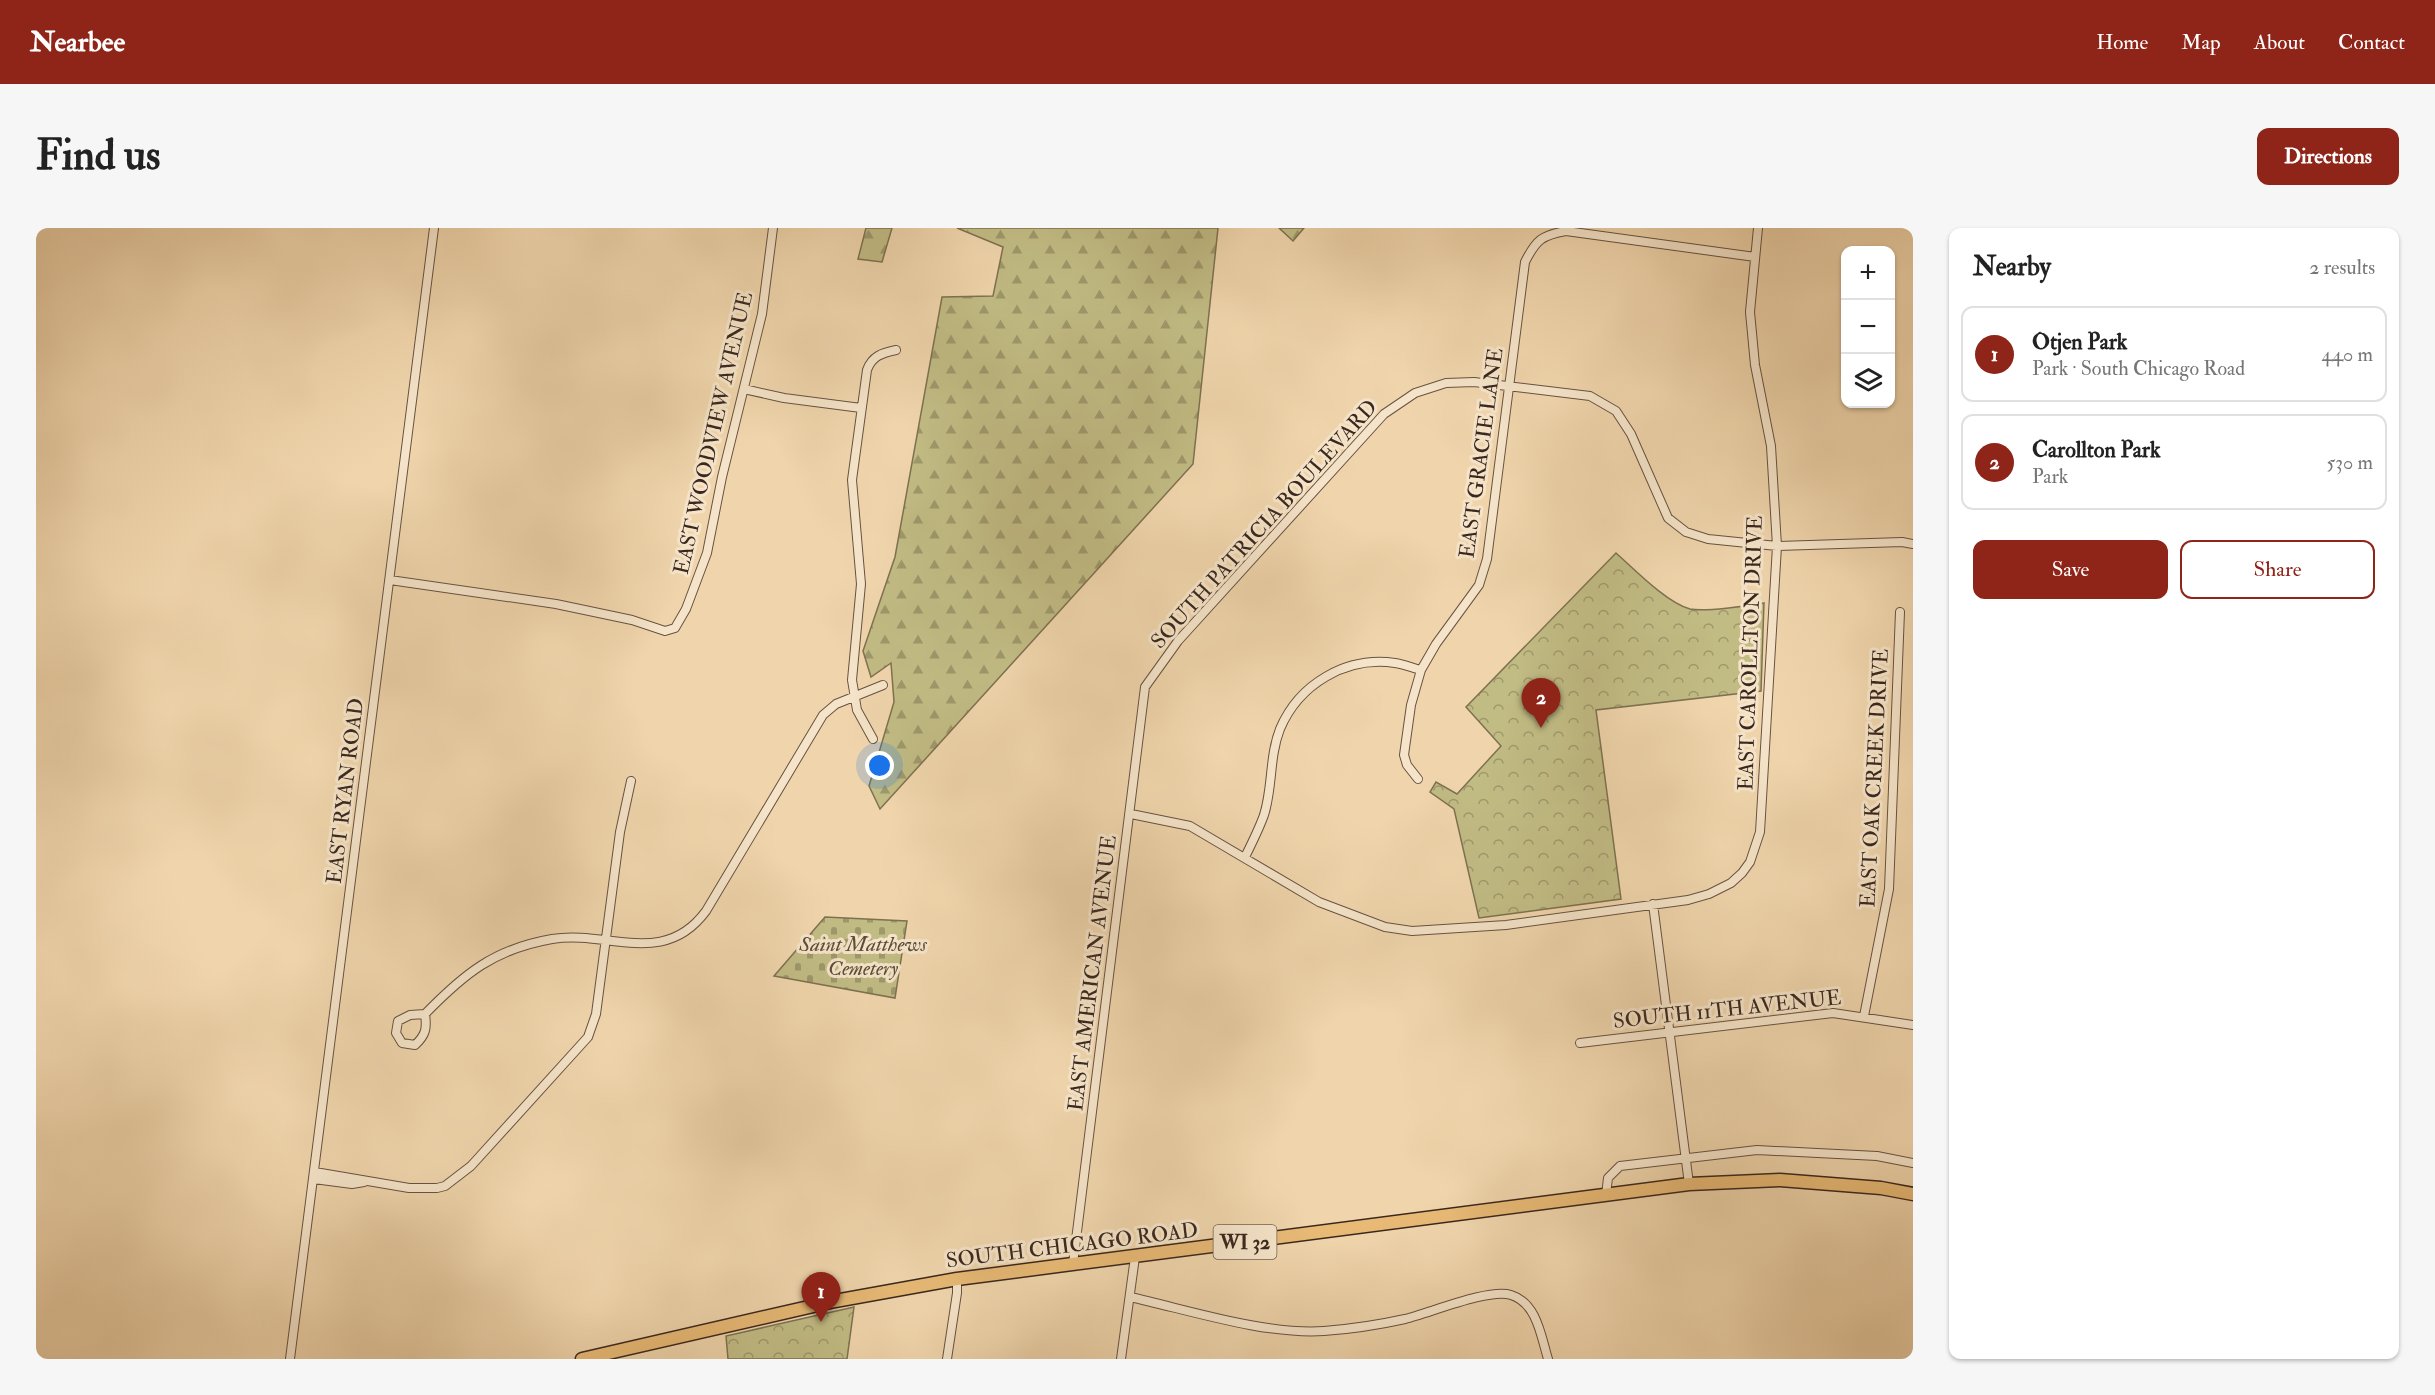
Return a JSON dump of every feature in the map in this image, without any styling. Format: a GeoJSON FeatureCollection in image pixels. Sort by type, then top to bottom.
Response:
{"type":"FeatureCollection","features":[{"type":"Feature","properties":{"kind":"main road","name":"SOUTH CHICAGO ROAD"},"geometry":{"type":"LineString","coordinates":[[582,1359],[835,1301],[957,1279],[1689,1184],[1780,1180],[1881,1188],[1913,1194]]}},
{"type":"Feature","properties":{"kind":"street","name":"EAST RYAN ROAD"},"geometry":{"type":"LineString","coordinates":[[290,1359],[434,228]]}},
{"type":"Feature","properties":{"kind":"street","name":"EAST WOODVIEW AVENUE"},"geometry":{"type":"LineString","coordinates":[[390,580],[556,604],[632,620],[661,630],[671,630],[679,624],[701,574],[762,314],[773,228]]}},
{"type":"Feature","properties":{"kind":"street","name":"EAST CAROLLTON DRIVE"},"geometry":{"type":"LineString","coordinates":[[1131,814],[1190,826],[1319,902],[1367,922],[1412,932],[1506,925],[1688,900],[1721,889],[1742,873],[1757,847],[1762,814],[1777,546],[1771,446],[1755,365],[1750,312],[1758,228]]}},
{"type":"Feature","properties":{"kind":"street","name":"EAST GRACIE LANE"},"geometry":{"type":"LineString","coordinates":[[1418,779],[1407,765],[1404,755],[1411,705],[1421,670],[1436,644],[1479,585],[1484,568],[1525,262],[1534,244],[1549,233],[1566,231],[1755,257]]}},
{"type":"Feature","properties":{"kind":"street"},"geometry":{"type":"LineString","coordinates":[[873,740],[860,718],[853,671],[861,584],[852,480],[869,364],[876,357],[896,350]]}},
{"type":"Feature","properties":{"kind":"street","name":"SOUTH PATRICIA BOULEVARD"},"geometry":{"type":"LineString","coordinates":[[1145,687],[1178,641],[1384,414],[1415,393],[1446,383],[1474,382],[1590,396],[1616,411],[1631,434],[1668,518],[1686,532],[1708,539],[1777,546],[1902,542],[1913,544]]}},
{"type":"Feature","properties":{"kind":"street"},"geometry":{"type":"LineString","coordinates":[[744,389],[784,398],[861,408]]}},
{"type":"Feature","properties":{"kind":"street","name":"EAST OAK CREEK DRIVE"},"geometry":{"type":"LineString","coordinates":[[1864,1016],[1889,889],[1900,612]]}},
{"type":"Feature","properties":{"kind":"street"},"geometry":{"type":"LineString","coordinates":[[1245,857],[1264,814],[1272,755],[1281,728],[1299,698],[1328,673],[1358,664],[1394,663],[1421,670]]}},
{"type":"Feature","properties":{"kind":"street"},"geometry":{"type":"LineString","coordinates":[[424,1014],[427,1027],[424,1037],[415,1044],[402,1043],[396,1033],[398,1021],[410,1015],[424,1014],[462,978],[507,952],[553,939],[580,937],[658,944],[683,934],[698,922],[813,729],[830,709],[855,695],[883,685]]}},
{"type":"Feature","properties":{"kind":"street","name":"EAST AMERICAN AVENUE"},"geometry":{"type":"LineString","coordinates":[[1073,1264],[1131,814],[1145,687]]}},
{"type":"Feature","properties":{"kind":"street"},"geometry":{"type":"LineString","coordinates":[[314,1175],[352,1184],[366,1182],[423,1188],[445,1186],[471,1166],[588,1037],[596,1014],[624,808],[631,781]]}},
{"type":"Feature","properties":{"kind":"street"},"geometry":{"type":"LineString","coordinates":[[1653,904],[1689,1184]]}},
{"type":"Feature","properties":{"kind":"street","name":"SOUTH 11TH AVENUE"},"geometry":{"type":"LineString","coordinates":[[1580,1043],[1833,1013],[1913,1025]]}},
{"type":"Feature","properties":{"kind":"street"},"geometry":{"type":"LineString","coordinates":[[1606,1195],[1608,1178],[1620,1166],[1758,1150],[1877,1156],[1913,1163]]}},
{"type":"Feature","properties":{"kind":"street"},"geometry":{"type":"LineString","coordinates":[[1121,1359],[1135,1257]]}},
{"type":"Feature","properties":{"kind":"street"},"geometry":{"type":"LineString","coordinates":[[946,1359],[957,1293],[957,1279]]}},
{"type":"Feature","properties":{"kind":"street"},"geometry":{"type":"LineString","coordinates":[[1130,1297],[1273,1329],[1321,1331],[1392,1322],[1493,1293],[1504,1293],[1518,1298],[1534,1313],[1548,1359]]}},
{"type":"Feature","properties":{"kind":"green space"},"geometry":{"type":"Polygon","coordinates":[[[866,228],[892,228],[882,262],[858,259],[866,228]]]}},
{"type":"Feature","properties":{"kind":"green space"},"geometry":{"type":"Polygon","coordinates":[[[957,228],[1218,228],[1193,464],[880,809],[869,786],[894,702],[891,663],[871,677],[863,651],[895,557],[942,297],[993,296],[1003,247],[957,228]]]}},
{"type":"Feature","properties":{"kind":"green space"},"geometry":{"type":"Polygon","coordinates":[[[1279,228],[1304,228],[1293,241],[1279,228]]]}},
{"type":"Feature","properties":{"kind":"green space"},"geometry":{"type":"Polygon","coordinates":[[[1616,553],[1661,593],[1681,606],[1697,610],[1764,603],[1761,691],[1596,710],[1621,899],[1479,918],[1454,809],[1430,792],[1436,782],[1457,794],[1501,746],[1466,707],[1616,553]]]}},
{"type":"Feature","properties":{"kind":"green space","name":"Saint Matthews Cemetery"},"geometry":{"type":"Polygon","coordinates":[[[825,917],[907,921],[895,998],[774,976],[825,917]]]}},
{"type":"Feature","properties":{"kind":"green space"},"geometry":{"type":"Polygon","coordinates":[[[854,1307],[847,1359],[728,1359],[726,1336],[854,1307]]]}},
{"type":"Feature","properties":{"kind":"place","name":"Carollton Park"},"geometry":{"type":"Point","coordinates":[1541,728]}},
{"type":"Feature","properties":{"kind":"place","name":"Otjen Park"},"geometry":{"type":"Point","coordinates":[821,1322]}}]}
